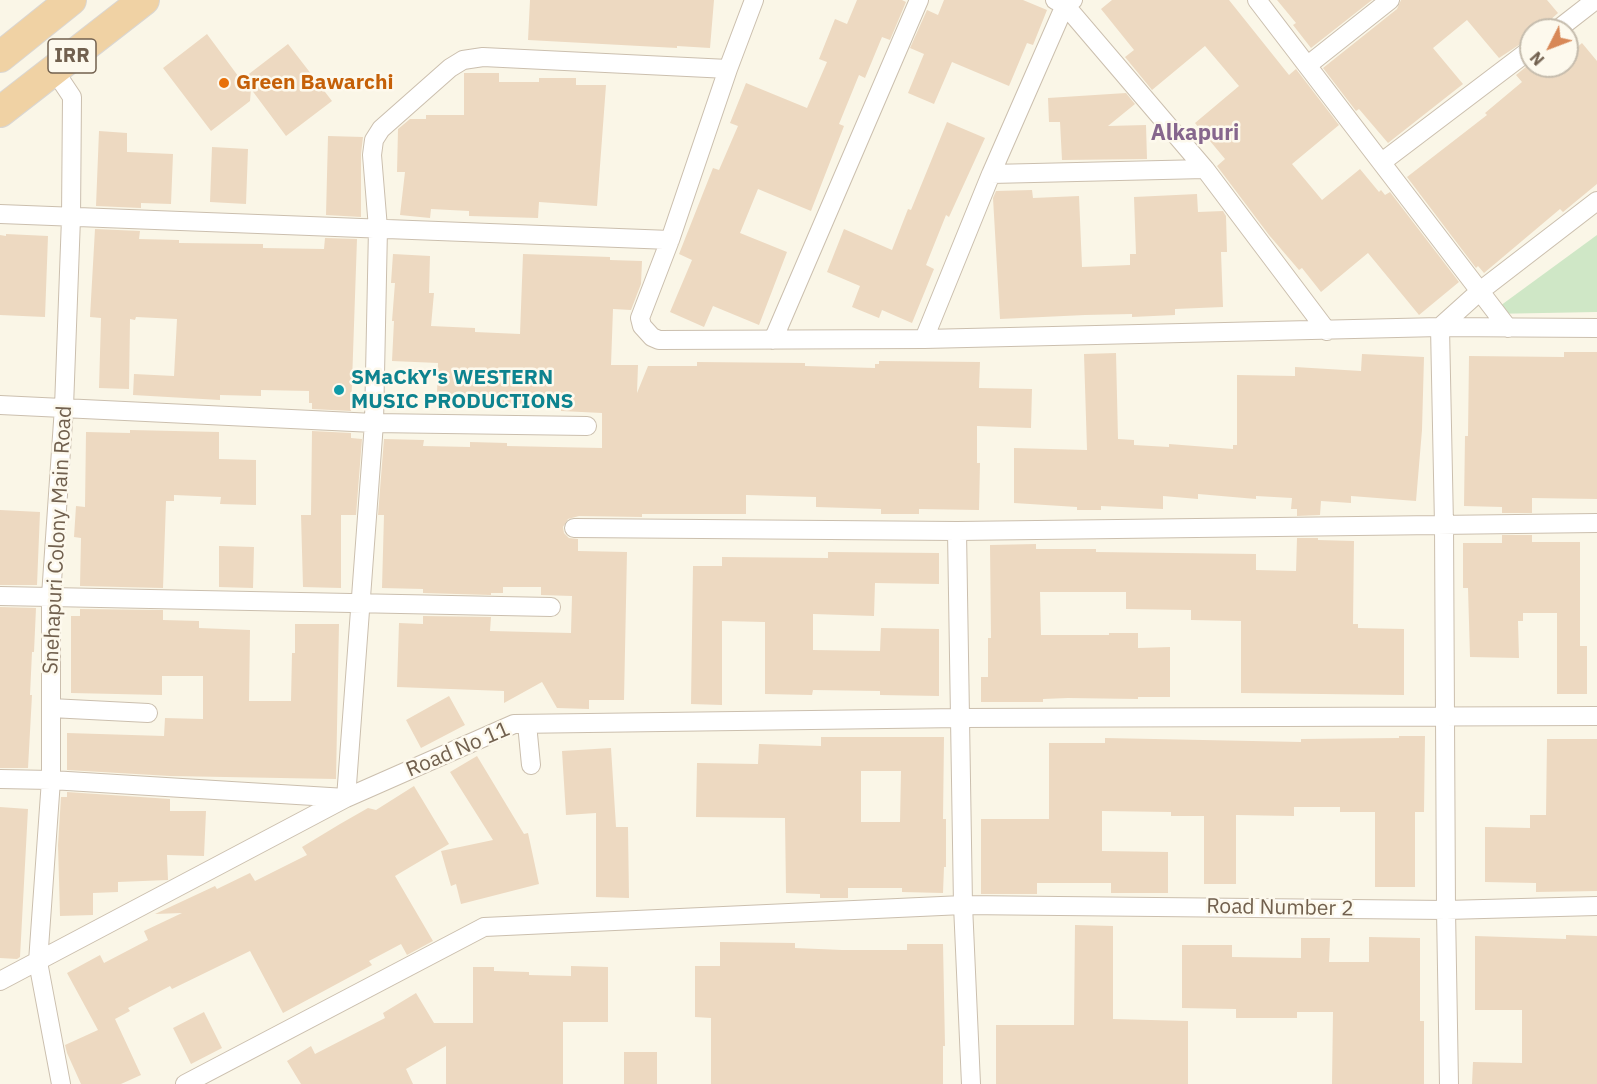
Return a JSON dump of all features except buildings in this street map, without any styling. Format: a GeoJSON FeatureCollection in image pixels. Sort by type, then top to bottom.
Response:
{"type":"FeatureCollection","features":[{"type":"Feature","properties":{"kind":"highway","name":"IRR"},"geometry":{"type":"LineString","coordinates":[[0,57],[71,0]]}},
{"type":"Feature","properties":{"kind":"highway","name":"IRR"},"geometry":{"type":"LineString","coordinates":[[0,112],[144,0]]}},
{"type":"Feature","properties":{"kind":"street"},"geometry":{"type":"LineString","coordinates":[[754,0],[670,240],[640,318],[646,332],[659,340],[924,339],[1440,327],[1597,328]]}},
{"type":"Feature","properties":{"kind":"street"},"geometry":{"type":"LineString","coordinates":[[773,340],[919,0]]}},
{"type":"Feature","properties":{"kind":"street"},"geometry":{"type":"LineString","coordinates":[[1257,0],[1508,328]]}},
{"type":"Feature","properties":{"kind":"street"},"geometry":{"type":"LineString","coordinates":[[1308,66],[1390,0]]}},
{"type":"Feature","properties":{"kind":"street"},"geometry":{"type":"LineString","coordinates":[[924,339],[991,174],[1065,2],[1205,169],[1327,331]]}},
{"type":"Feature","properties":{"kind":"street"},"geometry":{"type":"LineString","coordinates":[[1573,18],[1594,3]]}},
{"type":"Feature","properties":{"kind":"street"},"geometry":{"type":"LineString","coordinates":[[0,779],[346,798],[374,423],[378,228],[372,155],[374,140],[381,129],[450,68],[463,60],[483,57],[728,69]]}},
{"type":"Feature","properties":{"kind":"street"},"geometry":{"type":"LineString","coordinates":[[1382,162],[1519,58]]}},
{"type":"Feature","properties":{"kind":"street","name":"Snehapuri Colony Main Road"},"geometry":{"type":"LineString","coordinates":[[54,70],[72,98],[71,218],[64,407],[51,596],[51,780],[38,962],[61,1084]]}},
{"type":"Feature","properties":{"kind":"street"},"geometry":{"type":"LineString","coordinates":[[991,174],[1205,169]]}},
{"type":"Feature","properties":{"kind":"street"},"geometry":{"type":"LineString","coordinates":[[1449,1084],[1440,327],[1480,291],[1597,201]]}},
{"type":"Feature","properties":{"kind":"street"},"geometry":{"type":"LineString","coordinates":[[0,214],[670,240]]}},
{"type":"Feature","properties":{"kind":"street"},"geometry":{"type":"LineString","coordinates":[[0,405],[374,423],[587,426]]}},
{"type":"Feature","properties":{"kind":"street"},"geometry":{"type":"LineString","coordinates":[[574,528],[957,531],[1597,523]]}},
{"type":"Feature","properties":{"kind":"street"},"geometry":{"type":"LineString","coordinates":[[957,531],[963,905],[971,1084]]}},
{"type":"Feature","properties":{"kind":"street"},"geometry":{"type":"LineString","coordinates":[[0,596],[551,607]]}},
{"type":"Feature","properties":{"kind":"street"},"geometry":{"type":"LineString","coordinates":[[51,708],[148,713]]}},
{"type":"Feature","properties":{"kind":"street","name":"Road No 11"},"geometry":{"type":"LineString","coordinates":[[1,980],[346,798],[514,724],[960,718],[1597,716]]}},
{"type":"Feature","properties":{"kind":"street"},"geometry":{"type":"LineString","coordinates":[[527,724],[531,765]]}},
{"type":"Feature","properties":{"kind":"street","name":"Road Number 2"},"geometry":{"type":"LineString","coordinates":[[185,1084],[484,927],[963,905],[1446,910],[1597,906]]}},
{"type":"Feature","properties":{"kind":"green space"},"geometry":{"type":"Polygon","coordinates":[[[1597,235],[1597,312],[1489,314],[1597,235]]]}},
{"type":"Feature","properties":{"kind":"place","name":"Green Bawarchi"},"geometry":{"type":"Point","coordinates":[224,83]}},
{"type":"Feature","properties":{"kind":"place","name":"SMaCkY's WESTERN MUSIC PRODUCTIONS"},"geometry":{"type":"Point","coordinates":[339,390]}},
{"type":"Feature","properties":{"kind":"district","name":"Alkapuri"},"geometry":{"type":"Point","coordinates":[1195,134]}}]}
